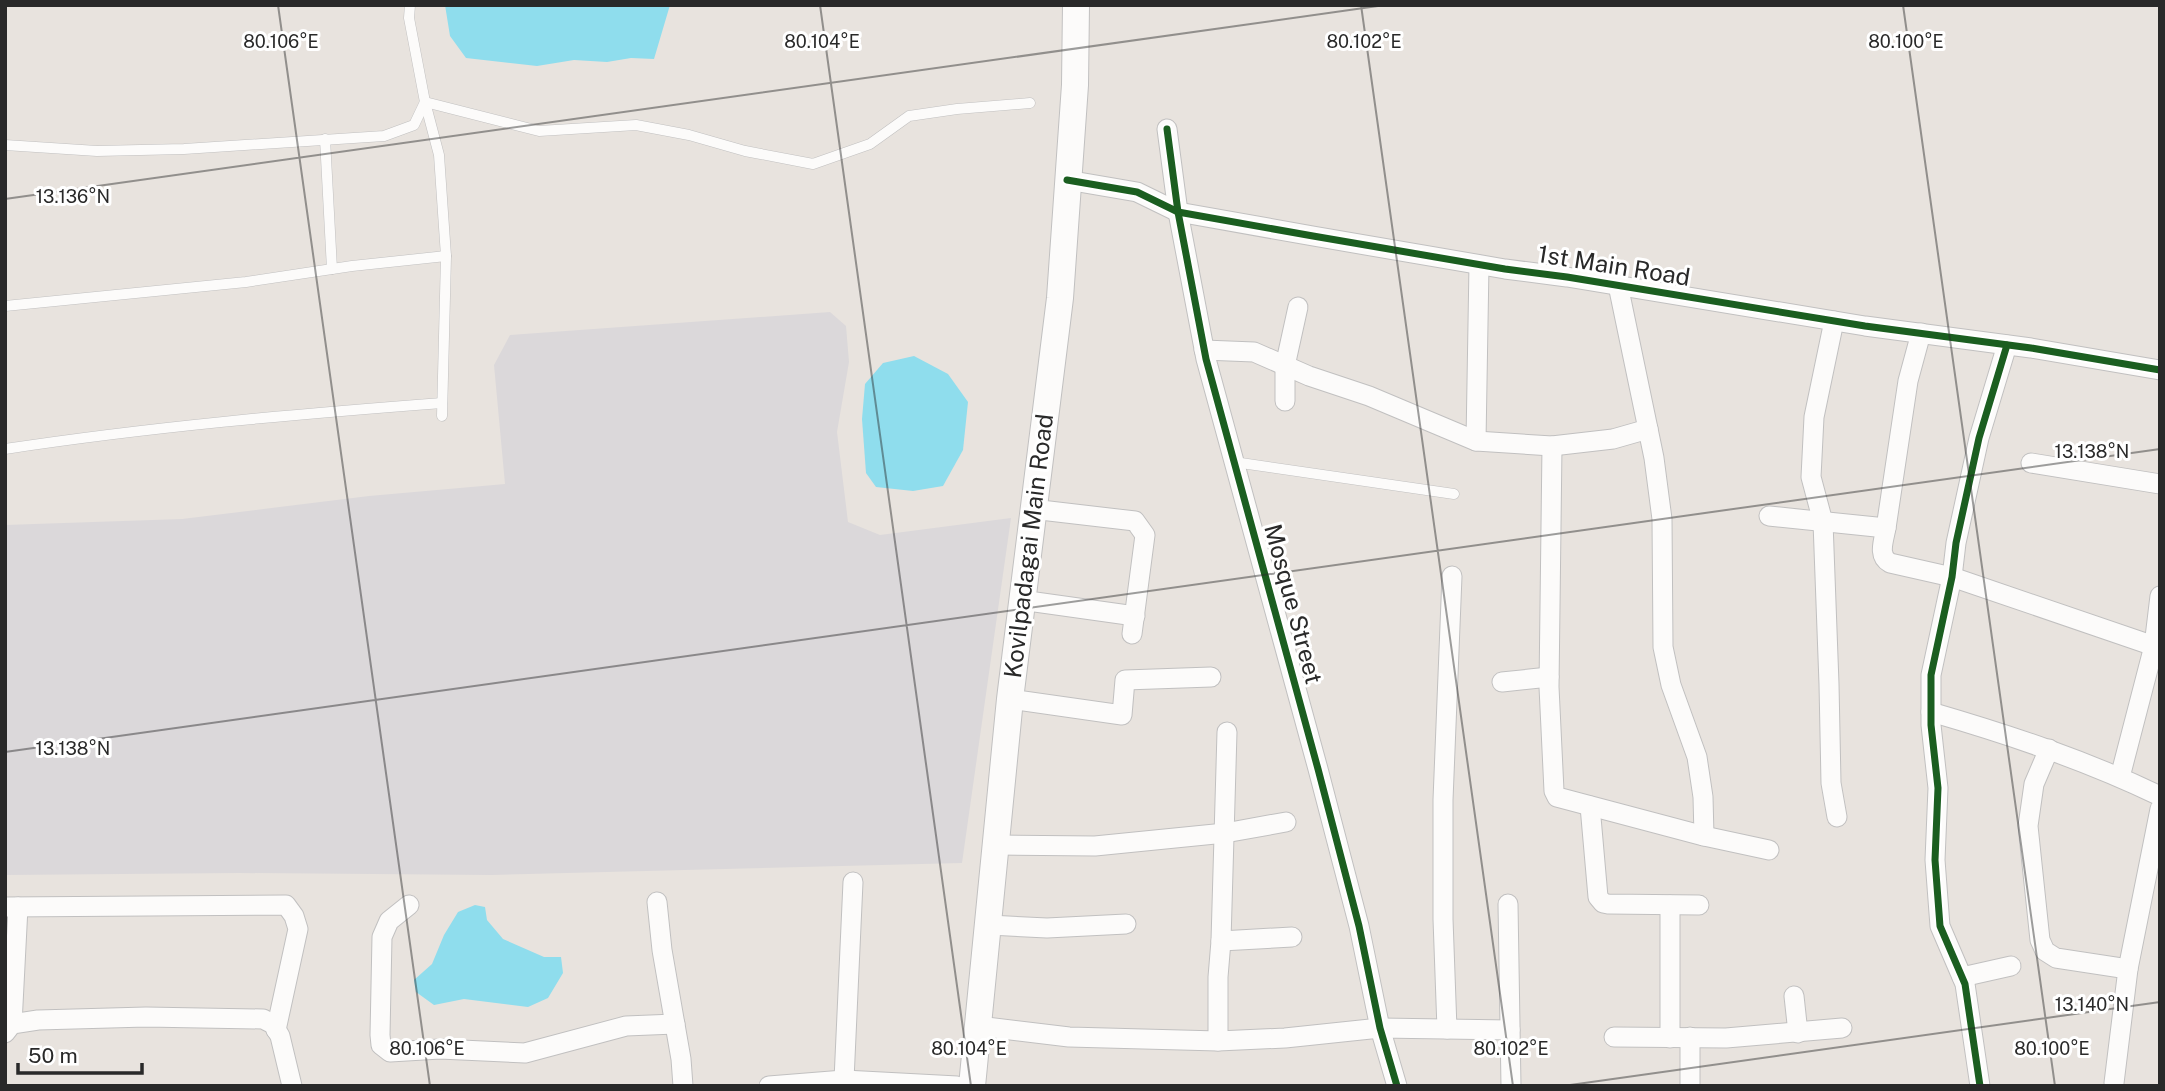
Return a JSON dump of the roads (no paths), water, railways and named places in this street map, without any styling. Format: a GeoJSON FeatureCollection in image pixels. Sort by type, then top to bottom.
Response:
{"type":"FeatureCollection","features":[{"type":"Feature","properties":{"kind":"main road","name":"Kovilpadagai Main Road"},"geometry":{"type":"LineString","coordinates":[[972,1086],[1021,600],[1060,298],[1074,85],[1076,5]]}},
{"type":"Feature","properties":{"kind":"street","name":"Mosque Street"},"geometry":{"type":"LineString","coordinates":[[1167,129],[1178,212],[1205,350],[1355,913],[1380,1028],[1397,1086]]}},
{"type":"Feature","properties":{"kind":"street","name":"1st Main Road"},"geometry":{"type":"LineString","coordinates":[[1067,180],[1137,192],[1178,212],[1479,265],[2160,370]]}},
{"type":"Feature","properties":{"kind":"street"},"geometry":{"type":"LineString","coordinates":[[1476,441],[1479,265]]}},
{"type":"Feature","properties":{"kind":"street"},"geometry":{"type":"LineString","coordinates":[[1618,285],[1654,458],[1662,519],[1663,647],[1671,685],[1697,757],[1703,797],[1704,836]]}},
{"type":"Feature","properties":{"kind":"street"},"geometry":{"type":"LineString","coordinates":[[1285,401],[1285,366],[1298,307]]}},
{"type":"Feature","properties":{"kind":"street"},"geometry":{"type":"LineString","coordinates":[[1834,321],[1814,417],[1811,477],[1823,522],[1831,783],[1836,817]]}},
{"type":"Feature","properties":{"kind":"street"},"geometry":{"type":"LineString","coordinates":[[1921,334],[1908,381],[1882,555],[1885,561],[1952,577],[2157,646]]}},
{"type":"Feature","properties":{"kind":"street"},"geometry":{"type":"LineString","coordinates":[[1980,1086],[1965,984],[1940,926],[1935,860],[1938,788],[1931,712],[1931,676],[1979,438],[2007,345]]}},
{"type":"Feature","properties":{"kind":"street"},"geometry":{"type":"LineString","coordinates":[[1205,350],[1254,352],[1476,441],[1552,446],[1613,439],[1648,429]]}},
{"type":"Feature","properties":{"kind":"street"},"geometry":{"type":"LineString","coordinates":[[1552,446],[1549,677],[1554,791],[1557,797],[1704,836],[1769,850]]}},
{"type":"Feature","properties":{"kind":"street"},"geometry":{"type":"LineString","coordinates":[[2031,463],[2160,484]]}},
{"type":"Feature","properties":{"kind":"street"},"geometry":{"type":"LineString","coordinates":[[1021,600],[1133,625],[1145,535],[1135,521],[1032,509]]}},
{"type":"Feature","properties":{"kind":"street"},"geometry":{"type":"LineString","coordinates":[[1769,516],[1886,528]]}},
{"type":"Feature","properties":{"kind":"street"},"geometry":{"type":"LineString","coordinates":[[1447,1029],[1443,826],[1452,576]]}},
{"type":"Feature","properties":{"kind":"street"},"geometry":{"type":"LineString","coordinates":[[2120,777],[2157,646],[2160,596]]}},
{"type":"Feature","properties":{"kind":"street"},"geometry":{"type":"LineString","coordinates":[[1010,699],[1122,715],[1125,680],[1211,677]]}},
{"type":"Feature","properties":{"kind":"street"},"geometry":{"type":"LineString","coordinates":[[1502,682],[1549,677]]}},
{"type":"Feature","properties":{"kind":"street"},"geometry":{"type":"LineString","coordinates":[[1931,712],[2049,749],[2160,796]]}},
{"type":"Feature","properties":{"kind":"street"},"geometry":{"type":"LineString","coordinates":[[1219,1041],[1218,977],[1227,732]]}},
{"type":"Feature","properties":{"kind":"street"},"geometry":{"type":"LineString","coordinates":[[2049,749],[2034,784],[2028,826],[2040,940],[2045,951],[2056,958],[2128,969]]}},
{"type":"Feature","properties":{"kind":"street"},"geometry":{"type":"LineString","coordinates":[[1590,806],[1600,900],[1608,904],[1699,905]]}},
{"type":"Feature","properties":{"kind":"street"},"geometry":{"type":"LineString","coordinates":[[2114,1083],[2128,969],[2160,809]]}},
{"type":"Feature","properties":{"kind":"street"},"geometry":{"type":"LineString","coordinates":[[997,845],[1095,846],[1225,833],[1286,822]]}},
{"type":"Feature","properties":{"kind":"street"},"geometry":{"type":"LineString","coordinates":[[844,1080],[853,881]]}},
{"type":"Feature","properties":{"kind":"street"},"geometry":{"type":"LineString","coordinates":[[657,902],[683,1086]]}},
{"type":"Feature","properties":{"kind":"street"},"geometry":{"type":"LineString","coordinates":[[1508,904],[1511,1086]]}},
{"type":"Feature","properties":{"kind":"street"},"geometry":{"type":"LineString","coordinates":[[276,1030],[298,929],[294,916],[286,905],[12,907],[9,1028],[38,1020],[263,1018],[273,1024],[276,1030],[292,1086]]}},
{"type":"Feature","properties":{"kind":"street"},"geometry":{"type":"LineString","coordinates":[[410,905],[389,921],[382,937],[380,1035],[381,1045],[390,1052],[440,1049],[524,1053],[626,1027],[675,1024]]}},
{"type":"Feature","properties":{"kind":"street"},"geometry":{"type":"LineString","coordinates":[[1670,905],[1670,1038]]}},
{"type":"Feature","properties":{"kind":"street"},"geometry":{"type":"LineString","coordinates":[[989,925],[1047,928],[1126,925]]}},
{"type":"Feature","properties":{"kind":"street"},"geometry":{"type":"LineString","coordinates":[[1221,941],[1292,937]]}},
{"type":"Feature","properties":{"kind":"street"},"geometry":{"type":"LineString","coordinates":[[1962,977],[2011,966]]}},
{"type":"Feature","properties":{"kind":"street"},"geometry":{"type":"LineString","coordinates":[[1794,996],[1798,1033]]}},
{"type":"Feature","properties":{"kind":"street"},"geometry":{"type":"LineString","coordinates":[[978,1026],[1069,1037],[1219,1041],[1285,1038],[1380,1028],[1510,1030]]}},
{"type":"Feature","properties":{"kind":"street"},"geometry":{"type":"LineString","coordinates":[[1614,1037],[1726,1038],[1842,1028]]}},
{"type":"Feature","properties":{"kind":"street"},"geometry":{"type":"LineString","coordinates":[[1690,1037],[1690,1086]]}},
{"type":"Feature","properties":{"kind":"street"},"geometry":{"type":"LineString","coordinates":[[769,1086],[844,1080],[957,1086]]}},
{"type":"Feature","properties":{"kind":"lane"},"geometry":{"type":"LineString","coordinates":[[410,5],[409,18],[425,102],[439,155],[446,256],[442,416]]}},
{"type":"Feature","properties":{"kind":"lane"},"geometry":{"type":"LineString","coordinates":[[425,102],[539,131],[636,125],[813,164],[870,144],[909,116],[957,108],[1030,103]]}},
{"type":"Feature","properties":{"kind":"lane"},"geometry":{"type":"LineString","coordinates":[[5,145],[109,151],[384,136],[414,125],[425,102]]}},
{"type":"Feature","properties":{"kind":"lane"},"geometry":{"type":"LineString","coordinates":[[325,139],[332,269]]}},
{"type":"Feature","properties":{"kind":"lane"},"geometry":{"type":"LineString","coordinates":[[5,306],[220,285],[446,256]]}},
{"type":"Feature","properties":{"kind":"lane"},"geometry":{"type":"LineString","coordinates":[[5,449],[120,432],[442,403]]}},
{"type":"Feature","properties":{"kind":"lane"},"geometry":{"type":"LineString","coordinates":[[1234,462],[1454,494]]}},
{"type":"Feature","properties":{"kind":"water"},"geometry":{"type":"Polygon","coordinates":[[[445,5],[670,5],[654,59],[631,58],[607,62],[574,60],[537,66],[466,58],[450,36],[445,5]]]}},
{"type":"Feature","properties":{"kind":"water"},"geometry":{"type":"Polygon","coordinates":[[[914,356],[948,374],[968,402],[963,450],[943,486],[913,491],[876,487],[866,473],[862,419],[865,384],[883,363],[914,356]]]}},
{"type":"Feature","properties":{"kind":"water"},"geometry":{"type":"Polygon","coordinates":[[[475,905],[485,907],[487,920],[503,939],[544,957],[561,957],[563,973],[548,998],[528,1007],[464,999],[434,1005],[416,992],[414,980],[432,964],[444,935],[458,912],[475,905]]]}}]}
